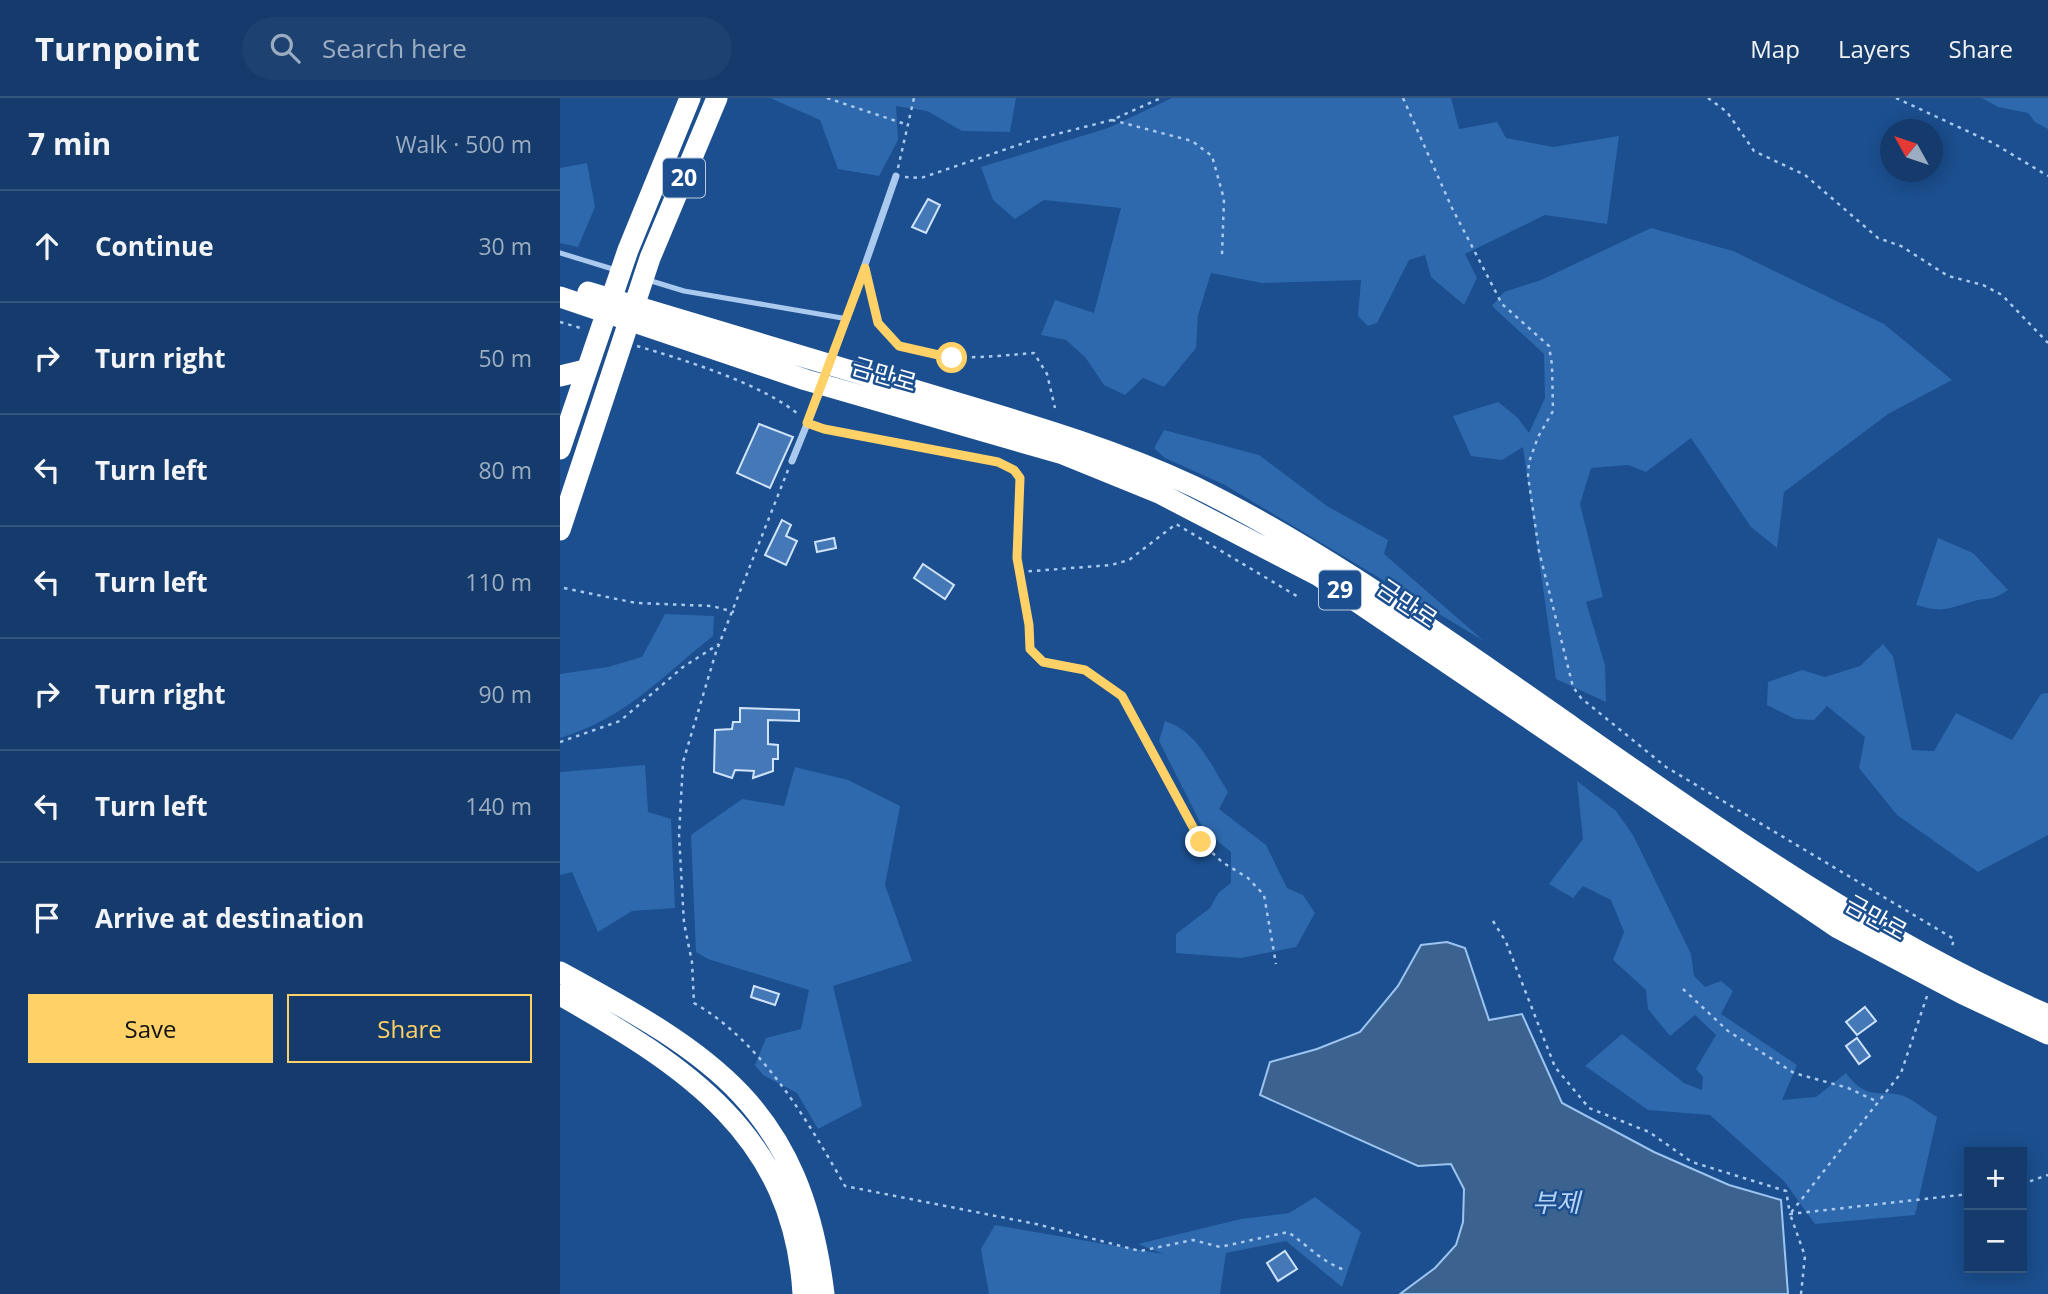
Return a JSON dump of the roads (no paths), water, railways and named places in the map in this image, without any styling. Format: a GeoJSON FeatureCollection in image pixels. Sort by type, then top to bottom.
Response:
{"type":"FeatureCollection","features":[{"type":"Feature","properties":{"kind":"highway","name":"20"},"geometry":{"type":"LineString","coordinates":[[560,449],[586,365],[628,250],[690,98]]}},
{"type":"Feature","properties":{"kind":"highway","name":"20"},"geometry":{"type":"LineString","coordinates":[[560,530],[650,258],[717,98]]}},
{"type":"Feature","properties":{"kind":"highway","name":"금만로"},"geometry":{"type":"LineString","coordinates":[[560,284],[1073,438],[1192,486],[1322,558],[1441,635],[1665,791],[1850,913],[1973,981],[2048,1015]]}},
{"type":"Feature","properties":{"kind":"highway","name":"금만로"},"geometry":{"type":"LineString","coordinates":[[560,297],[806,380],[1063,454],[1159,493],[1320,576],[1838,928],[1963,994],[2048,1034]]}},
{"type":"Feature","properties":{"kind":"highway"},"geometry":{"type":"LineString","coordinates":[[560,376],[586,365]]}},
{"type":"Feature","properties":{"kind":"highway"},"geometry":{"type":"LineString","coordinates":[[560,972],[680,1040],[744,1096],[772,1132],[804,1199],[820,1260],[824,1294]]}},
{"type":"Feature","properties":{"kind":"highway"},"geometry":{"type":"LineString","coordinates":[[560,995],[671,1062],[727,1112],[756,1149],[774,1182],[791,1223],[803,1294]]}},
{"type":"Feature","properties":{"kind":"street"},"geometry":{"type":"LineString","coordinates":[[792,461],[848,319],[896,176]]}},
{"type":"Feature","properties":{"kind":"lane"},"geometry":{"type":"LineString","coordinates":[[560,253],[684,292],[848,319]]}},
{"type":"Feature","properties":{"kind":"water","name":"부제"},"geometry":{"type":"Polygon","coordinates":[[[1447,942],[1465,948],[1489,1020],[1522,1014],[1562,1103],[1654,1152],[1729,1185],[1781,1200],[1788,1294],[1400,1294],[1435,1268],[1456,1245],[1463,1222],[1464,1189],[1451,1164],[1418,1166],[1260,1095],[1270,1062],[1317,1049],[1360,1032],[1398,986],[1421,945],[1447,942]]]}}]}
